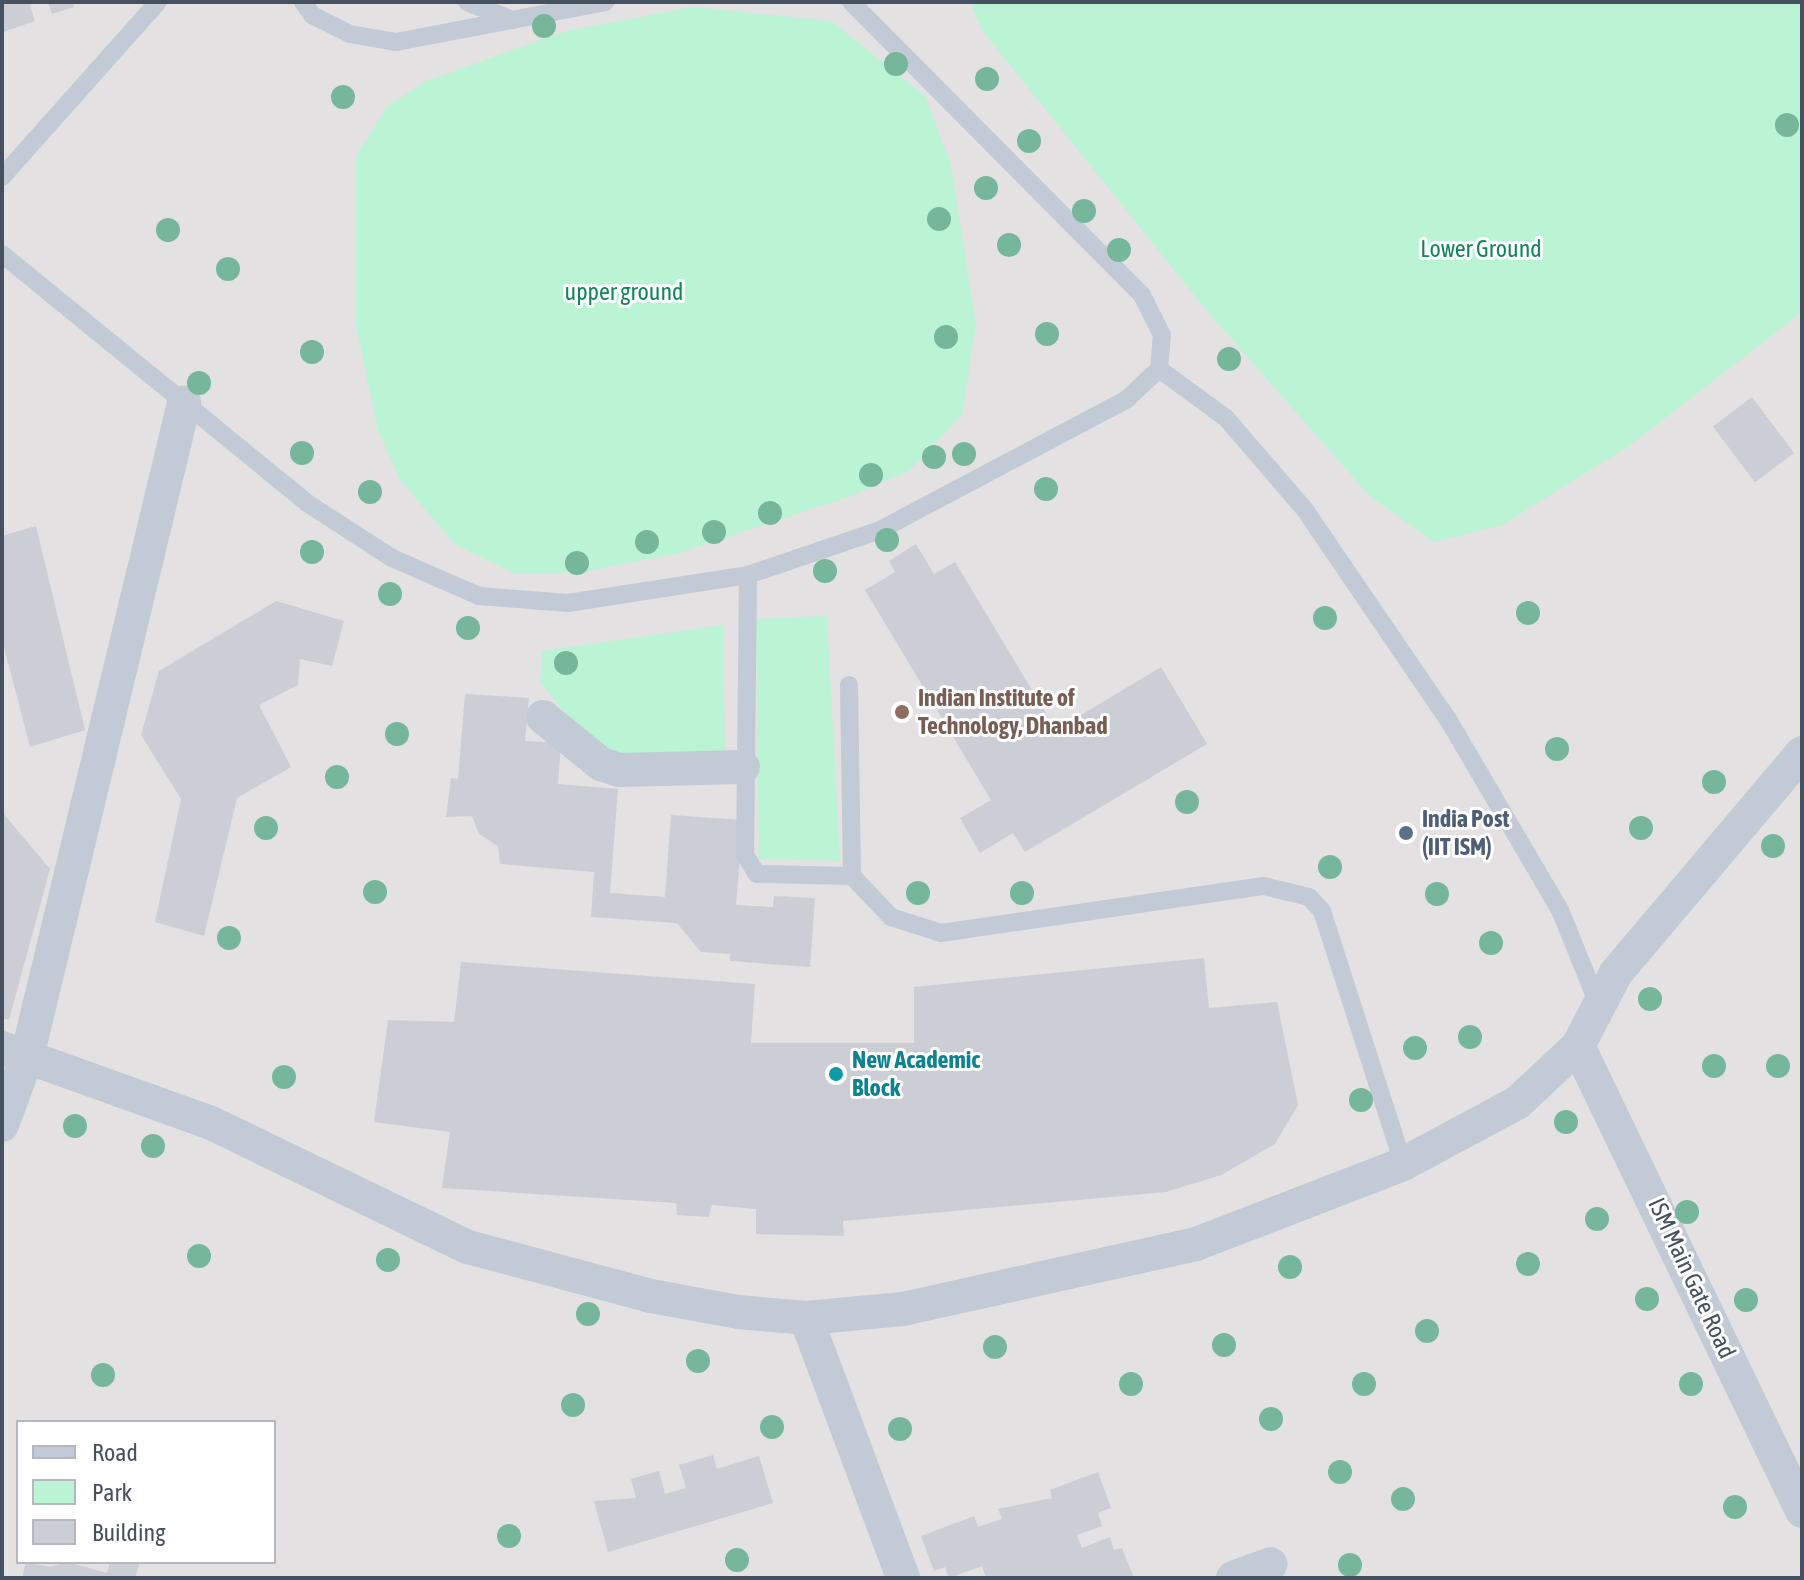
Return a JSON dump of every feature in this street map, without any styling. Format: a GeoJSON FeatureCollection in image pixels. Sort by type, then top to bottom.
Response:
{"type":"FeatureCollection","features":[{"type":"Feature","properties":{"kind":"street"},"geometry":{"type":"LineString","coordinates":[[2,1125],[14,1053],[184,403]]}},
{"type":"Feature","properties":{"kind":"street"},"geometry":{"type":"LineString","coordinates":[[543,717],[601,764],[619,770],[743,767]]}},
{"type":"Feature","properties":{"kind":"street"},"geometry":{"type":"LineString","coordinates":[[14,1053],[209,1122],[468,1247],[651,1296],[806,1318],[903,1309],[1196,1244],[1403,1164],[1517,1103],[1578,1046],[1616,973],[1802,753]]}},
{"type":"Feature","properties":{"kind":"street","name":"ISM Main Gate Road"},"geometry":{"type":"LineString","coordinates":[[1578,1046],[1802,1511]]}},
{"type":"Feature","properties":{"kind":"street"},"geometry":{"type":"LineString","coordinates":[[806,1318],[903,1578]]}},
{"type":"Feature","properties":{"kind":"street"},"geometry":{"type":"LineString","coordinates":[[1233,1578],[1271,1564]]}},
{"type":"Feature","properties":{"kind":"lane"},"geometry":{"type":"LineString","coordinates":[[2,177],[158,2]]}},
{"type":"Feature","properties":{"kind":"lane"},"geometry":{"type":"LineString","coordinates":[[303,2],[312,15],[350,34],[396,42],[519,22],[605,2]]}},
{"type":"Feature","properties":{"kind":"lane"},"geometry":{"type":"LineString","coordinates":[[467,2],[519,22]]}},
{"type":"Feature","properties":{"kind":"lane"},"geometry":{"type":"LineString","coordinates":[[2,254],[307,503],[392,558],[479,596],[568,603],[748,575],[880,530],[1127,399],[1159,369],[1162,335],[1142,295],[851,2]]}},
{"type":"Feature","properties":{"kind":"lane"},"geometry":{"type":"LineString","coordinates":[[1159,369],[1226,418],[1305,510],[1449,721],[1560,910],[1598,1004]]}},
{"type":"Feature","properties":{"kind":"lane"},"geometry":{"type":"LineString","coordinates":[[748,575],[743,767],[745,855],[757,874],[852,876]]}},
{"type":"Feature","properties":{"kind":"lane"},"geometry":{"type":"LineString","coordinates":[[849,685],[852,876],[891,917],[941,933],[1264,886],[1309,897],[1322,911],[1403,1164]]}},
{"type":"Feature","properties":{"kind":"shaded area","name":"Indian Institute of Technology, Dhanbad"},"geometry":{"type":"Polygon","coordinates":[[[2,2],[1802,2],[1802,1578],[2,1578],[2,2]]]}},
{"type":"Feature","properties":{"kind":"green space","name":"Lower Ground"},"geometry":{"type":"Polygon","coordinates":[[[970,2],[1802,2],[1802,312],[1629,446],[1502,525],[1434,542],[1369,495],[1208,312],[982,30],[970,2]]]}},
{"type":"Feature","properties":{"kind":"green space","name":"upper ground"},"geometry":{"type":"Polygon","coordinates":[[[693,7],[831,21],[925,96],[951,165],[976,325],[962,414],[910,470],[851,496],[679,553],[583,572],[516,574],[456,545],[400,480],[378,430],[356,325],[356,156],[387,107],[426,81],[566,31],[693,7]]]}},
{"type":"Feature","properties":{"kind":"green space"},"geometry":{"type":"Polygon","coordinates":[[[827,616],[840,861],[759,859],[756,619],[827,616]]]}},
{"type":"Feature","properties":{"kind":"green space"},"geometry":{"type":"Polygon","coordinates":[[[723,625],[725,752],[601,757],[540,682],[542,651],[723,625]]]}},
{"type":"Feature","properties":{"kind":"building"},"geometry":{"type":"Polygon","coordinates":[[[2,2],[37,2],[30,5],[35,21],[3,32],[2,2]]]}},
{"type":"Feature","properties":{"kind":"building"},"geometry":{"type":"Polygon","coordinates":[[[48,2],[72,2],[74,7],[52,14],[48,2]]]}},
{"type":"Feature","properties":{"kind":"building"},"geometry":{"type":"Polygon","coordinates":[[[1752,397],[1794,453],[1755,482],[1713,426],[1752,397]]]}},
{"type":"Feature","properties":{"kind":"building"},"geometry":{"type":"Polygon","coordinates":[[[36,526],[85,730],[30,747],[2,639],[2,536],[36,526]]]}},
{"type":"Feature","properties":{"kind":"building"},"geometry":{"type":"Polygon","coordinates":[[[916,544],[934,574],[955,562],[1056,730],[1161,667],[1207,744],[1025,852],[1013,833],[980,853],[960,818],[991,800],[865,590],[895,572],[889,561],[916,544]]]}},
{"type":"Feature","properties":{"kind":"building"},"geometry":{"type":"Polygon","coordinates":[[[276,601],[344,621],[332,666],[300,659],[298,685],[259,705],[291,767],[237,798],[204,936],[155,922],[181,799],[141,735],[159,671],[276,601]]]}},
{"type":"Feature","properties":{"kind":"building"},"geometry":{"type":"Polygon","coordinates":[[[465,694],[529,698],[525,741],[561,743],[558,784],[618,789],[610,893],[665,897],[671,815],[743,820],[736,905],[773,907],[774,896],[815,898],[810,967],[730,961],[730,954],[701,952],[677,923],[591,917],[594,872],[500,864],[498,846],[479,834],[472,816],[446,817],[451,778],[458,779],[465,694]]]}},
{"type":"Feature","properties":{"kind":"building"},"geometry":{"type":"Polygon","coordinates":[[[2,812],[50,869],[9,1020],[2,1018],[2,812]]]}},
{"type":"Feature","properties":{"kind":"building","name":"New Academic Block"},"geometry":{"type":"Polygon","coordinates":[[[1204,958],[1209,1008],[1277,1002],[1298,1105],[1275,1144],[1221,1175],[1166,1192],[843,1221],[844,1236],[756,1234],[756,1209],[712,1205],[709,1217],[677,1215],[676,1203],[442,1188],[450,1132],[374,1122],[388,1020],[454,1022],[461,962],[755,984],[751,1043],[914,1043],[914,987],[1204,958]]]}},
{"type":"Feature","properties":{"kind":"building"},"geometry":{"type":"Polygon","coordinates":[[[713,1455],[717,1469],[759,1456],[773,1503],[608,1552],[594,1501],[636,1498],[631,1479],[659,1471],[665,1494],[686,1488],[679,1465],[713,1455]]]}},
{"type":"Feature","properties":{"kind":"building"},"geometry":{"type":"Polygon","coordinates":[[[1098,1472],[1111,1508],[1098,1513],[1102,1526],[1077,1535],[1082,1548],[1110,1537],[1114,1550],[1122,1548],[1134,1578],[986,1578],[982,1566],[949,1578],[945,1567],[934,1571],[921,1536],[974,1516],[978,1527],[1002,1519],[998,1509],[1052,1498],[1050,1490],[1098,1472]]]}},
{"type":"Feature","properties":{"kind":"building"},"geometry":{"type":"Polygon","coordinates":[[[26,1564],[50,1567],[74,1564],[107,1573],[109,1564],[139,1564],[135,1578],[22,1578],[26,1564]]]}},
{"type":"Feature","properties":{"kind":"place","name":"Indian Institute of Technology, Dhanbad"},"geometry":{"type":"Point","coordinates":[902,712]}},
{"type":"Feature","properties":{"kind":"place","name":"India Post (IIT ISM)"},"geometry":{"type":"Point","coordinates":[1406,833]}},
{"type":"Feature","properties":{"kind":"place","name":"New Academic Block"},"geometry":{"type":"Point","coordinates":[836,1074]}}]}
